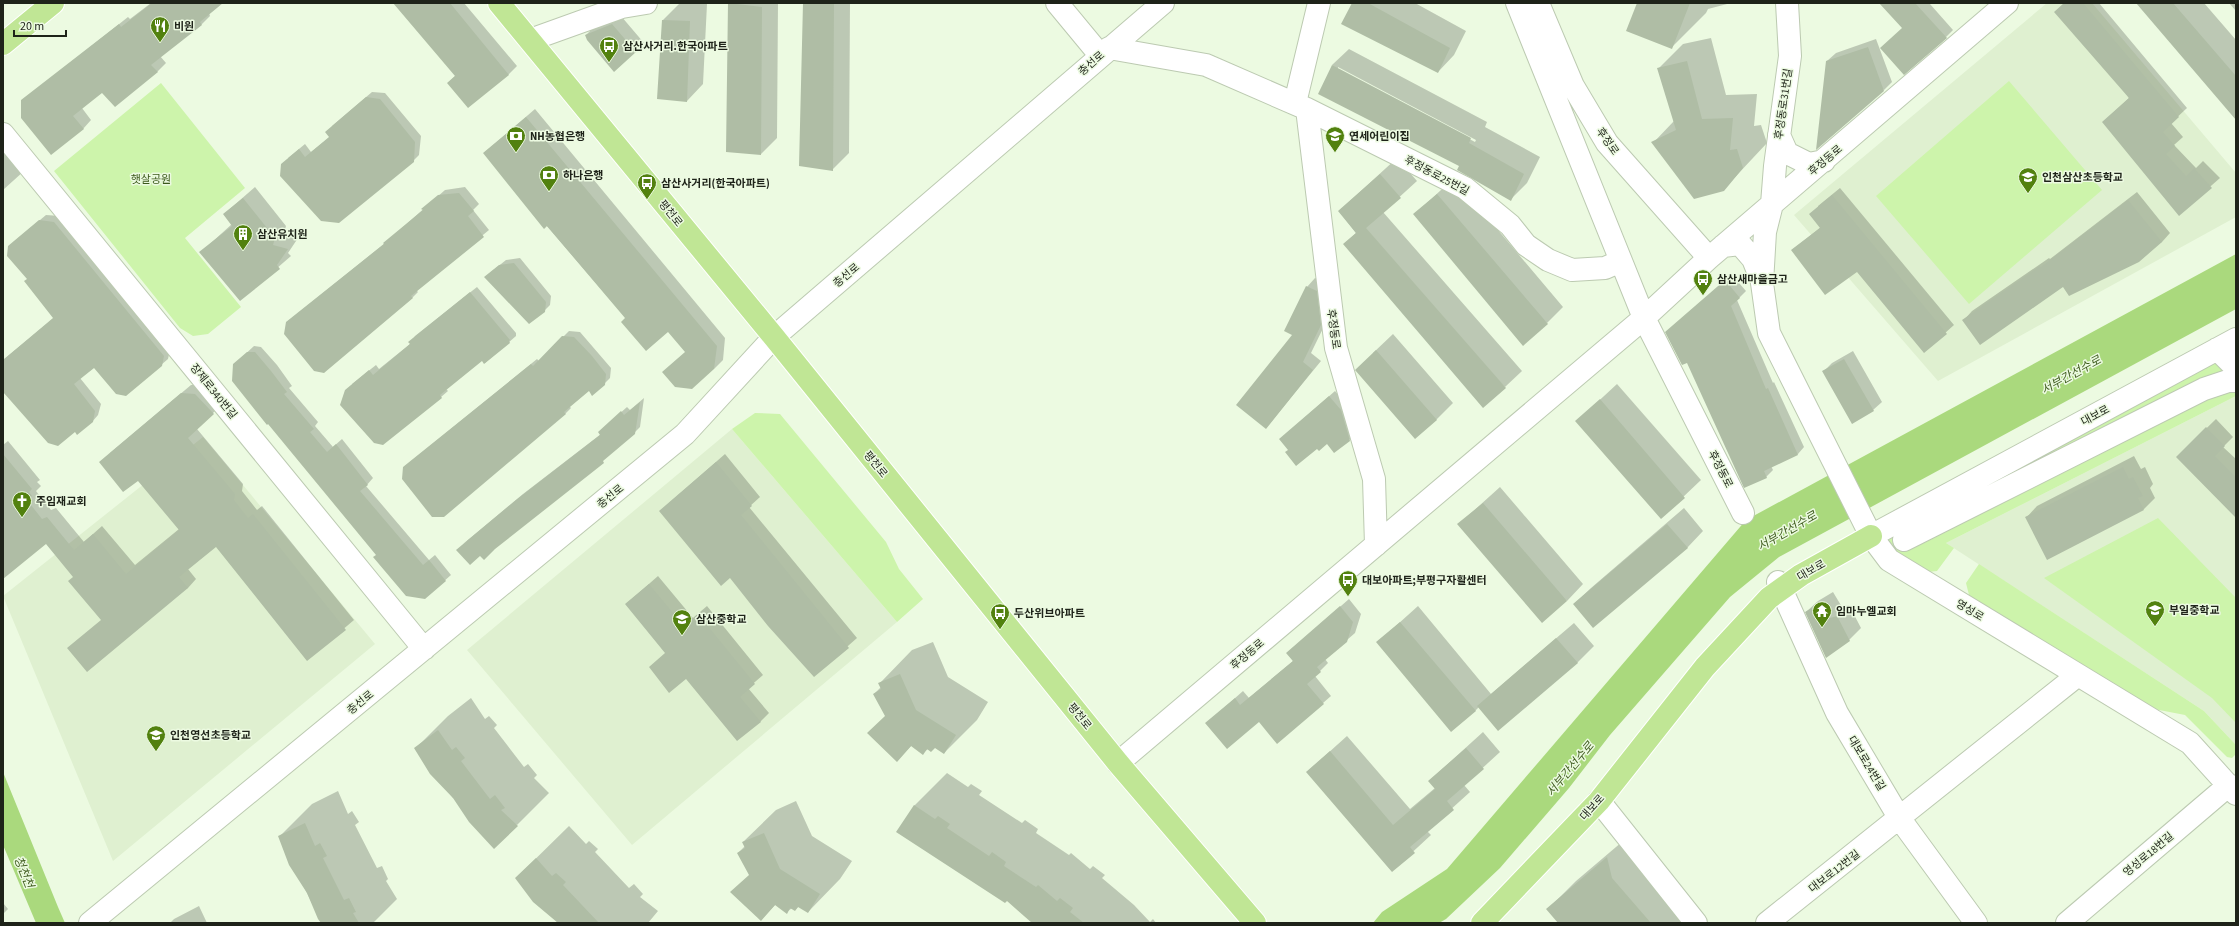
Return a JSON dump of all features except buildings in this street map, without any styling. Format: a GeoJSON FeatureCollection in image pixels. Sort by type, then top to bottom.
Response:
{"type":"FeatureCollection","features":[{"type":"Feature","properties":{"kind":"main road"},"geometry":{"type":"LineString","coordinates":[[3,44],[53,3]]}},
{"type":"Feature","properties":{"kind":"main road","name":"평천로"},"geometry":{"type":"LineString","coordinates":[[499,3],[774,337],[1118,763],[1255,923]]}},
{"type":"Feature","properties":{"kind":"main road","name":"대보로"},"geometry":{"type":"LineString","coordinates":[[1482,923],[1599,801],[1705,667],[1769,598],[1779,585],[1801,575],[1871,536]]}},
{"type":"Feature","properties":{"kind":"street"},"geometry":{"type":"LineString","coordinates":[[530,40],[622,7],[646,3]]}},
{"type":"Feature","properties":{"kind":"street"},"geometry":{"type":"LineString","coordinates":[[1057,3],[1105,51]]}},
{"type":"Feature","properties":{"kind":"street","name":"충선로"},"geometry":{"type":"LineString","coordinates":[[90,923],[685,434],[774,337],[1105,51],[1163,3]]}},
{"type":"Feature","properties":{"kind":"street"},"geometry":{"type":"LineString","coordinates":[[1301,106],[1319,3]]}},
{"type":"Feature","properties":{"kind":"street"},"geometry":{"type":"LineString","coordinates":[[1517,3],[1644,318]]}},
{"type":"Feature","properties":{"kind":"street","name":"후정로"},"geometry":{"type":"LineString","coordinates":[[1538,3],[1573,86],[1607,143],[1716,252]]}},
{"type":"Feature","properties":{"kind":"street","name":"후정동로31번길"},"geometry":{"type":"LineString","coordinates":[[1762,283],[1765,232],[1772,204],[1779,135],[1790,56],[1787,3]]}},
{"type":"Feature","properties":{"kind":"street","name":"후정동로"},"geometry":{"type":"LineString","coordinates":[[1118,763],[1644,318],[1716,252],[2007,3]]}},
{"type":"Feature","properties":{"kind":"street","name":"충선로"},"geometry":{"type":"LineString","coordinates":[[1105,51],[1206,65],[1301,106]]}},
{"type":"Feature","properties":{"kind":"street","name":"후정동로25번길"},"geometry":{"type":"LineString","coordinates":[[1301,106],[1465,188],[1510,225],[1526,245],[1548,260],[1572,270],[1605,268],[1621,261]]}},
{"type":"Feature","properties":{"kind":"street","name":"후정동로"},"geometry":{"type":"LineString","coordinates":[[1301,106],[1336,348],[1374,479],[1376,545]]}},
{"type":"Feature","properties":{"kind":"street","name":"장제로340번길"},"geometry":{"type":"LineString","coordinates":[[3,134],[424,649]]}},
{"type":"Feature","properties":{"kind":"street"},"geometry":{"type":"LineString","coordinates":[[1779,135],[1787,153],[1809,164],[1824,161]]}},
{"type":"Feature","properties":{"kind":"street"},"geometry":{"type":"LineString","coordinates":[[1716,252],[1740,244],[1753,259],[1762,283]]}},
{"type":"Feature","properties":{"kind":"street","name":"영성로"},"geometry":{"type":"LineString","coordinates":[[1762,283],[1769,333],[1871,536],[1889,560],[2190,743],[2232,789]]}},
{"type":"Feature","properties":{"kind":"street","name":"후정동로"},"geometry":{"type":"LineString","coordinates":[[1644,318],[1743,513]]}},
{"type":"Feature","properties":{"kind":"street","name":"대보로"},"geometry":{"type":"LineString","coordinates":[[1871,536],[2231,364],[2236,339]]}},
{"type":"Feature","properties":{"kind":"street"},"geometry":{"type":"LineString","coordinates":[[1904,540],[2204,389],[2228,381],[2231,364]]}},
{"type":"Feature","properties":{"kind":"street","name":"대보로24번길"},"geometry":{"type":"LineString","coordinates":[[1779,585],[1837,713],[1900,818],[1966,920]]}},
{"type":"Feature","properties":{"kind":"street"},"geometry":{"type":"LineString","coordinates":[[1900,818],[2078,675]]}},
{"type":"Feature","properties":{"kind":"street","name":"영성로18번길"},"geometry":{"type":"LineString","coordinates":[[2067,923],[2232,789]]}},
{"type":"Feature","properties":{"kind":"street"},"geometry":{"type":"LineString","coordinates":[[1599,801],[1696,923]]}},
{"type":"Feature","properties":{"kind":"street","name":"대보로12번길"},"geometry":{"type":"LineString","coordinates":[[1767,923],[1900,818]]}},
{"type":"Feature","properties":{"kind":"street"},"geometry":{"type":"LineString","coordinates":[[1966,920],[1990,923]]}},
{"type":"Feature","properties":{"kind":"shaded area","name":"인천삼산초등학교"},"geometry":{"type":"Polygon","coordinates":[[[2047,3],[2092,3],[2236,173],[2236,217],[1938,381],[1794,215],[2047,3]]]}},
{"type":"Feature","properties":{"kind":"shaded area","name":"부일중학교"},"geometry":{"type":"Polygon","coordinates":[[[2236,396],[2236,745],[2204,711],[1946,543],[2236,396]]]}},
{"type":"Feature","properties":{"kind":"shaded area","name":"삼산중학교"},"geometry":{"type":"Polygon","coordinates":[[[732,429],[897,622],[632,845],[467,650],[732,429]]]}},
{"type":"Feature","properties":{"kind":"shaded area","name":"인천영선초등학교"},"geometry":{"type":"Polygon","coordinates":[[[203,437],[375,644],[113,861],[3,596],[203,437]]]}},
{"type":"Feature","properties":{"kind":"green space"},"geometry":{"type":"Polygon","coordinates":[[[2009,81],[2102,190],[1969,304],[1876,196],[2009,81]]]}},
{"type":"Feature","properties":{"kind":"green space","name":"햇살공원"},"geometry":{"type":"Polygon","coordinates":[[[161,83],[245,188],[185,238],[241,307],[208,334],[193,336],[180,328],[54,171],[161,83]]]}},
{"type":"Feature","properties":{"kind":"green space"},"geometry":{"type":"Polygon","coordinates":[[[2236,350],[2236,396],[1946,543],[1954,548],[1937,571],[1928,572],[1889,548],[1887,531],[2236,350]]]}},
{"type":"Feature","properties":{"kind":"green space"},"geometry":{"type":"Polygon","coordinates":[[[755,413],[780,414],[886,542],[899,569],[923,599],[897,622],[732,429],[755,413]]]}},
{"type":"Feature","properties":{"kind":"green space"},"geometry":{"type":"Polygon","coordinates":[[[2158,518],[2236,598],[2236,723],[2212,698],[2044,578],[2158,518]]]}},
{"type":"Feature","properties":{"kind":"green space"},"geometry":{"type":"Polygon","coordinates":[[[1979,564],[2204,711],[2236,745],[2236,754],[2232,758],[2227,757],[2185,715],[2154,709],[1970,599],[1966,583],[1979,564]]]}},
{"type":"Feature","properties":{"kind":"water","name":"서부간선수로"},"geometry":{"type":"Polygon","coordinates":[[[2236,254],[2236,309],[1779,557],[1730,597],[1610,735],[1569,788],[1500,868],[1446,919],[1439,923],[1373,923],[1382,912],[1447,869],[1746,520],[2236,254]]]}},
{"type":"Feature","properties":{"kind":"water","name":"청천천"},"geometry":{"type":"Polygon","coordinates":[[[3,772],[65,923],[36,923],[3,845],[3,772]]]}},
{"type":"Feature","properties":{"kind":"place","name":"비원"},"geometry":{"type":"Point","coordinates":[160,43]}},
{"type":"Feature","properties":{"kind":"place","name":"삼산사거리.한국아파트"},"geometry":{"type":"Point","coordinates":[609,63]}},
{"type":"Feature","properties":{"kind":"place","name":"NH농협은행"},"geometry":{"type":"Point","coordinates":[516,153]}},
{"type":"Feature","properties":{"kind":"place","name":"연세어린이집"},"geometry":{"type":"Point","coordinates":[1335,153]}},
{"type":"Feature","properties":{"kind":"place","name":"하나은행"},"geometry":{"type":"Point","coordinates":[549,192]}},
{"type":"Feature","properties":{"kind":"place","name":"인천삼산초등학교"},"geometry":{"type":"Point","coordinates":[2028,194]}},
{"type":"Feature","properties":{"kind":"place","name":"삼산사거리(한국아파트)"},"geometry":{"type":"Point","coordinates":[647,200]}},
{"type":"Feature","properties":{"kind":"place","name":"삼산유치원"},"geometry":{"type":"Point","coordinates":[243,251]}},
{"type":"Feature","properties":{"kind":"place","name":"삼산새마을금고"},"geometry":{"type":"Point","coordinates":[1703,296]}},
{"type":"Feature","properties":{"kind":"place","name":"주임재교회"},"geometry":{"type":"Point","coordinates":[22,518]}},
{"type":"Feature","properties":{"kind":"place","name":"대보아파트;부평구자활센터"},"geometry":{"type":"Point","coordinates":[1348,597]}},
{"type":"Feature","properties":{"kind":"place","name":"부일중학교"},"geometry":{"type":"Point","coordinates":[2155,627]}},
{"type":"Feature","properties":{"kind":"place","name":"임마누엘교회"},"geometry":{"type":"Point","coordinates":[1822,628]}},
{"type":"Feature","properties":{"kind":"place","name":"두산위브아파트"},"geometry":{"type":"Point","coordinates":[1000,630]}},
{"type":"Feature","properties":{"kind":"place","name":"삼산중학교"},"geometry":{"type":"Point","coordinates":[682,636]}},
{"type":"Feature","properties":{"kind":"place","name":"인천영선초등학교"},"geometry":{"type":"Point","coordinates":[156,752]}}]}
